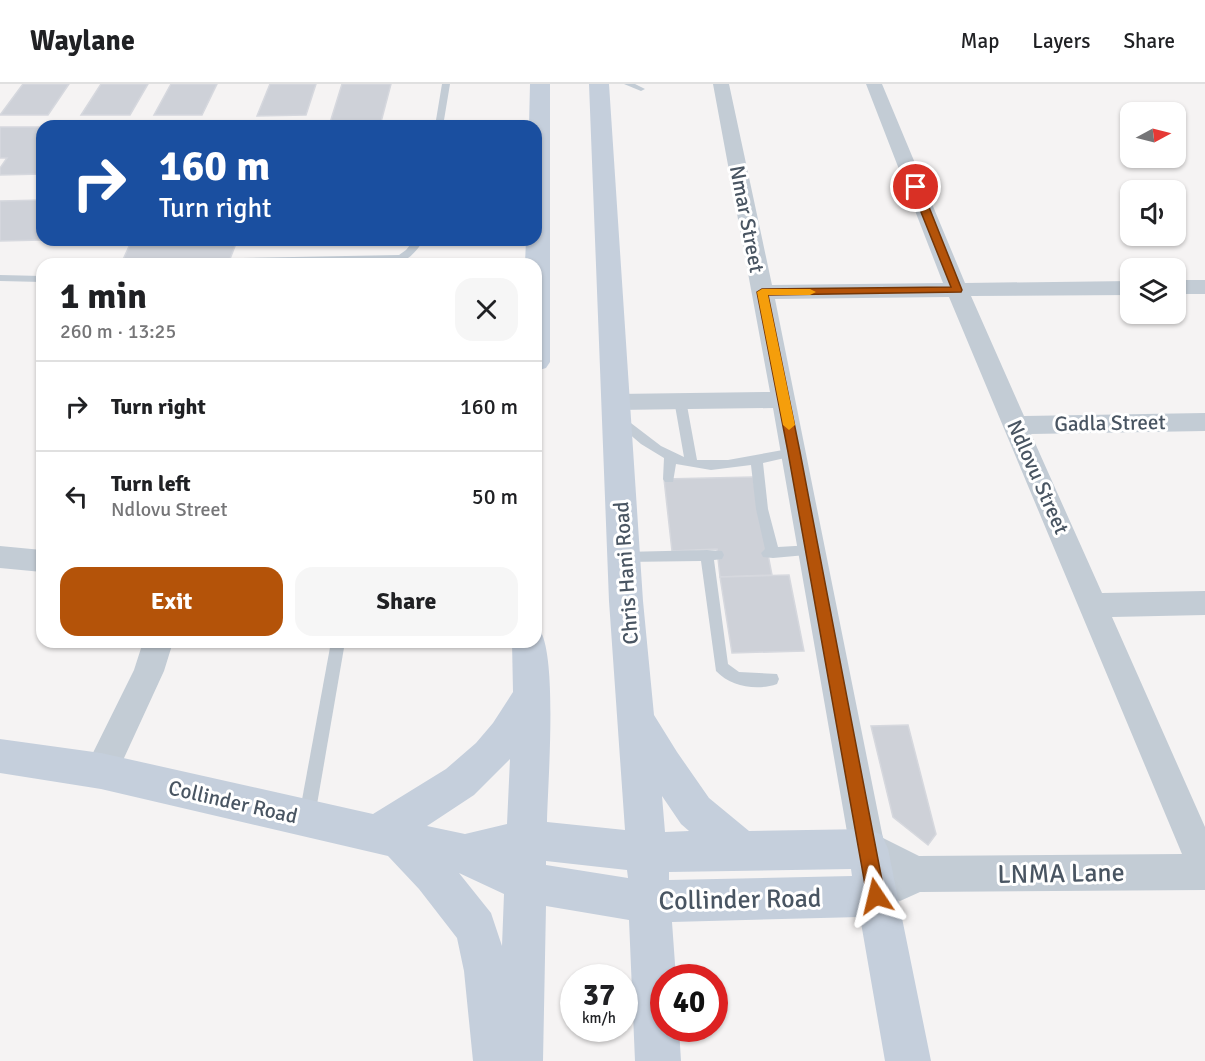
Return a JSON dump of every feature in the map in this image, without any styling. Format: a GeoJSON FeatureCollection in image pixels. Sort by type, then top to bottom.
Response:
{"type":"FeatureCollection","features":[{"type":"Feature","properties":{"kind":"main road"},"geometry":{"type":"LineString","coordinates":[[539,120],[540,84]]}},
{"type":"Feature","properties":{"kind":"main road","name":"Chris Hani Road"},"geometry":{"type":"LineString","coordinates":[[599,84],[624,557],[647,852],[658,1061]]}},
{"type":"Feature","properties":{"kind":"main road"},"geometry":{"type":"LineString","coordinates":[[520,1061],[531,695],[528,648]]}},
{"type":"Feature","properties":{"kind":"main road"},"geometry":{"type":"LineString","coordinates":[[496,1061],[486,971],[476,928],[434,874],[387,836],[468,776],[503,740],[531,695]]}},
{"type":"Feature","properties":{"kind":"main road"},"geometry":{"type":"LineString","coordinates":[[636,718],[663,765],[695,811],[743,852]]}},
{"type":"Feature","properties":{"kind":"main road","name":"Collinder Road"},"geometry":{"type":"LineString","coordinates":[[0,756],[100,771],[465,854],[525,882],[649,902],[876,896]]}},
{"type":"Feature","properties":{"kind":"main road","name":"Collinder Road"},"geometry":{"type":"LineString","coordinates":[[465,854],[526,839],[647,852],[868,849]]}},
{"type":"Feature","properties":{"kind":"main road","name":"Nmar Street"},"geometry":{"type":"LineString","coordinates":[[868,849],[908,1061]]}},
{"type":"Feature","properties":{"kind":"street","name":"Nmar Street"},"geometry":{"type":"LineString","coordinates":[[721,84],[794,452],[868,849]]}},
{"type":"Feature","properties":{"kind":"street","name":"Ndlovu Street"},"geometry":{"type":"LineString","coordinates":[[874,84],[957,290],[1094,605],[1205,870]]}},
{"type":"Feature","properties":{"kind":"street"},"geometry":{"type":"LineString","coordinates":[[1186,287],[1205,287]]}},
{"type":"Feature","properties":{"kind":"street"},"geometry":{"type":"LineString","coordinates":[[762,292],[1120,288]]}},
{"type":"Feature","properties":{"kind":"street"},"geometry":{"type":"LineString","coordinates":[[616,410],[680,400],[784,400]]}},
{"type":"Feature","properties":{"kind":"street","name":"Gadla Street"},"geometry":{"type":"LineString","coordinates":[[1015,425],[1205,422]]}},
{"type":"Feature","properties":{"kind":"street"},"geometry":{"type":"LineString","coordinates":[[0,557],[36,560]]}},
{"type":"Feature","properties":{"kind":"street"},"geometry":{"type":"LineString","coordinates":[[1094,605],[1205,603]]}},
{"type":"Feature","properties":{"kind":"street"},"geometry":{"type":"LineString","coordinates":[[100,771],[149,671],[156,648]]}},
{"type":"Feature","properties":{"kind":"street","name":"Collinder Road"},"geometry":{"type":"LineString","coordinates":[[868,849],[917,874]]}},
{"type":"Feature","properties":{"kind":"street","name":"LNMA Lane"},"geometry":{"type":"LineString","coordinates":[[917,874],[1205,870]]}},
{"type":"Feature","properties":{"kind":"street","name":"Collinder Road"},"geometry":{"type":"LineString","coordinates":[[876,896],[917,874]]}},
{"type":"Feature","properties":{"kind":"lane"},"geometry":{"type":"LineString","coordinates":[[440,120],[446,84]]}},
{"type":"Feature","properties":{"kind":"lane"},"geometry":{"type":"LineString","coordinates":[[530,84],[539,113]]}},
{"type":"Feature","properties":{"kind":"lane"},"geometry":{"type":"LineString","coordinates":[[628,84],[641,89]]}},
{"type":"Feature","properties":{"kind":"lane"},"geometry":{"type":"LineString","coordinates":[[401,258],[416,246]]}},
{"type":"Feature","properties":{"kind":"lane"},"geometry":{"type":"LineString","coordinates":[[0,278],[36,279]]}},
{"type":"Feature","properties":{"kind":"lane"},"geometry":{"type":"LineString","coordinates":[[680,400],[691,463]]}},
{"type":"Feature","properties":{"kind":"lane"},"geometry":{"type":"LineString","coordinates":[[616,410],[670,456],[691,463],[722,465],[794,452]]}},
{"type":"Feature","properties":{"kind":"lane"},"geometry":{"type":"LineString","coordinates":[[669,479],[670,456]]}},
{"type":"Feature","properties":{"kind":"lane"},"geometry":{"type":"LineString","coordinates":[[756,458],[770,553],[812,550]]}},
{"type":"Feature","properties":{"kind":"lane"},"geometry":{"type":"LineString","coordinates":[[624,557],[677,553],[712,555],[722,667],[728,675],[738,680],[772,679]]}},
{"type":"Feature","properties":{"kind":"lane"},"geometry":{"type":"LineString","coordinates":[[307,819],[337,648]]}},
{"type":"Feature","properties":{"kind":"building"},"geometry":{"type":"Polygon","coordinates":[[[23,84],[69,84],[48,115],[0,115],[23,84]]]}},
{"type":"Feature","properties":{"kind":"building"},"geometry":{"type":"Polygon","coordinates":[[[101,84],[148,84],[130,115],[81,115],[101,84]]]}},
{"type":"Feature","properties":{"kind":"building"},"geometry":{"type":"Polygon","coordinates":[[[171,84],[217,84],[202,115],[154,115],[171,84]]]}},
{"type":"Feature","properties":{"kind":"building"},"geometry":{"type":"Polygon","coordinates":[[[270,84],[316,84],[306,115],[257,116],[270,84]]]}},
{"type":"Feature","properties":{"kind":"building"},"geometry":{"type":"Polygon","coordinates":[[[342,84],[391,84],[382,120],[331,120],[342,84]]]}},
{"type":"Feature","properties":{"kind":"building"},"geometry":{"type":"Polygon","coordinates":[[[0,127],[36,127],[36,174],[0,175],[0,168],[7,158],[0,158],[0,127]]]}},
{"type":"Feature","properties":{"kind":"building"},"geometry":{"type":"Polygon","coordinates":[[[36,200],[36,240],[0,241],[0,201],[36,200]]]}},
{"type":"Feature","properties":{"kind":"building"},"geometry":{"type":"Polygon","coordinates":[[[129,246],[235,246],[230,258],[124,258],[129,246]]]}},
{"type":"Feature","properties":{"kind":"building"},"geometry":{"type":"Polygon","coordinates":[[[753,477],[772,575],[720,577],[717,549],[672,551],[664,479],[753,477]]]}},
{"type":"Feature","properties":{"kind":"building"},"geometry":{"type":"Polygon","coordinates":[[[789,575],[804,651],[732,653],[720,577],[789,575]]]}},
{"type":"Feature","properties":{"kind":"building"},"geometry":{"type":"Polygon","coordinates":[[[908,725],[936,834],[928,845],[893,817],[871,726],[908,725]]]}},
{"type":"Feature","properties":{"kind":"slow traffic"},"geometry":{"type":"LineString","coordinates":[[789,425],[762,292],[810,292]]}},
{"type":"Feature","properties":{"kind":"route"},"geometry":{"type":"LineString","coordinates":[[876,896],[762,292],[957,290],[916,187]]}}]}
